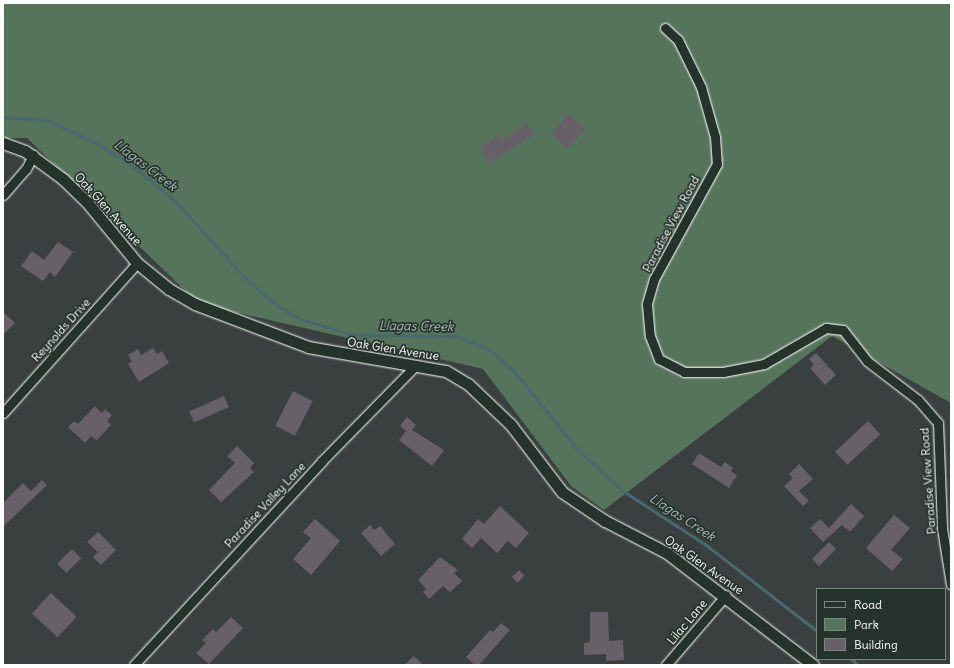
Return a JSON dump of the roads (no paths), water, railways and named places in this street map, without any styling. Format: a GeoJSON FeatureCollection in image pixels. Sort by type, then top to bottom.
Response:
{"type":"FeatureCollection","features":[{"type":"Feature","properties":{"kind":"street","name":"Paradise View Road"},"geometry":{"type":"LineString","coordinates":[[665,28],[678,40],[701,87],[715,137],[717,164],[654,279],[647,304],[650,336],[659,359],[684,372],[723,372],[764,364],[826,328],[843,330],[867,361],[918,400],[938,423],[942,528],[951,584]]}},
{"type":"Feature","properties":{"kind":"street","name":"Oak Glen Avenue"},"geometry":{"type":"LineString","coordinates":[[3,143],[34,155],[86,201],[137,263],[169,289],[195,304],[308,347],[446,371],[468,384],[511,425],[562,492],[606,520],[667,553],[726,595],[813,665]]}},
{"type":"Feature","properties":{"kind":"street"},"geometry":{"type":"LineString","coordinates":[[3,195],[26,169],[34,155]]}},
{"type":"Feature","properties":{"kind":"street","name":"Reynolds Drive"},"geometry":{"type":"LineString","coordinates":[[3,413],[137,263]]}},
{"type":"Feature","properties":{"kind":"street","name":"Paradise Valley Lane"},"geometry":{"type":"LineString","coordinates":[[137,664],[322,461],[416,365]]}},
{"type":"Feature","properties":{"kind":"street","name":"Lilac Lane"},"geometry":{"type":"LineString","coordinates":[[666,665],[726,595]]}},
{"type":"Feature","properties":{"kind":"waterway","name":"Llagas Creek"},"geometry":{"type":"LineString","coordinates":[[3,117],[47,120],[94,142],[129,163],[177,203],[243,276],[276,305],[300,319],[354,335],[455,336],[487,348],[513,370],[578,450],[623,491],[706,545],[816,630]]}},
{"type":"Feature","properties":{"kind":"waterway","name":"Llagas Creek"},"geometry":{"type":"LineString","coordinates":[[852,660],[858,665]]}}]}
